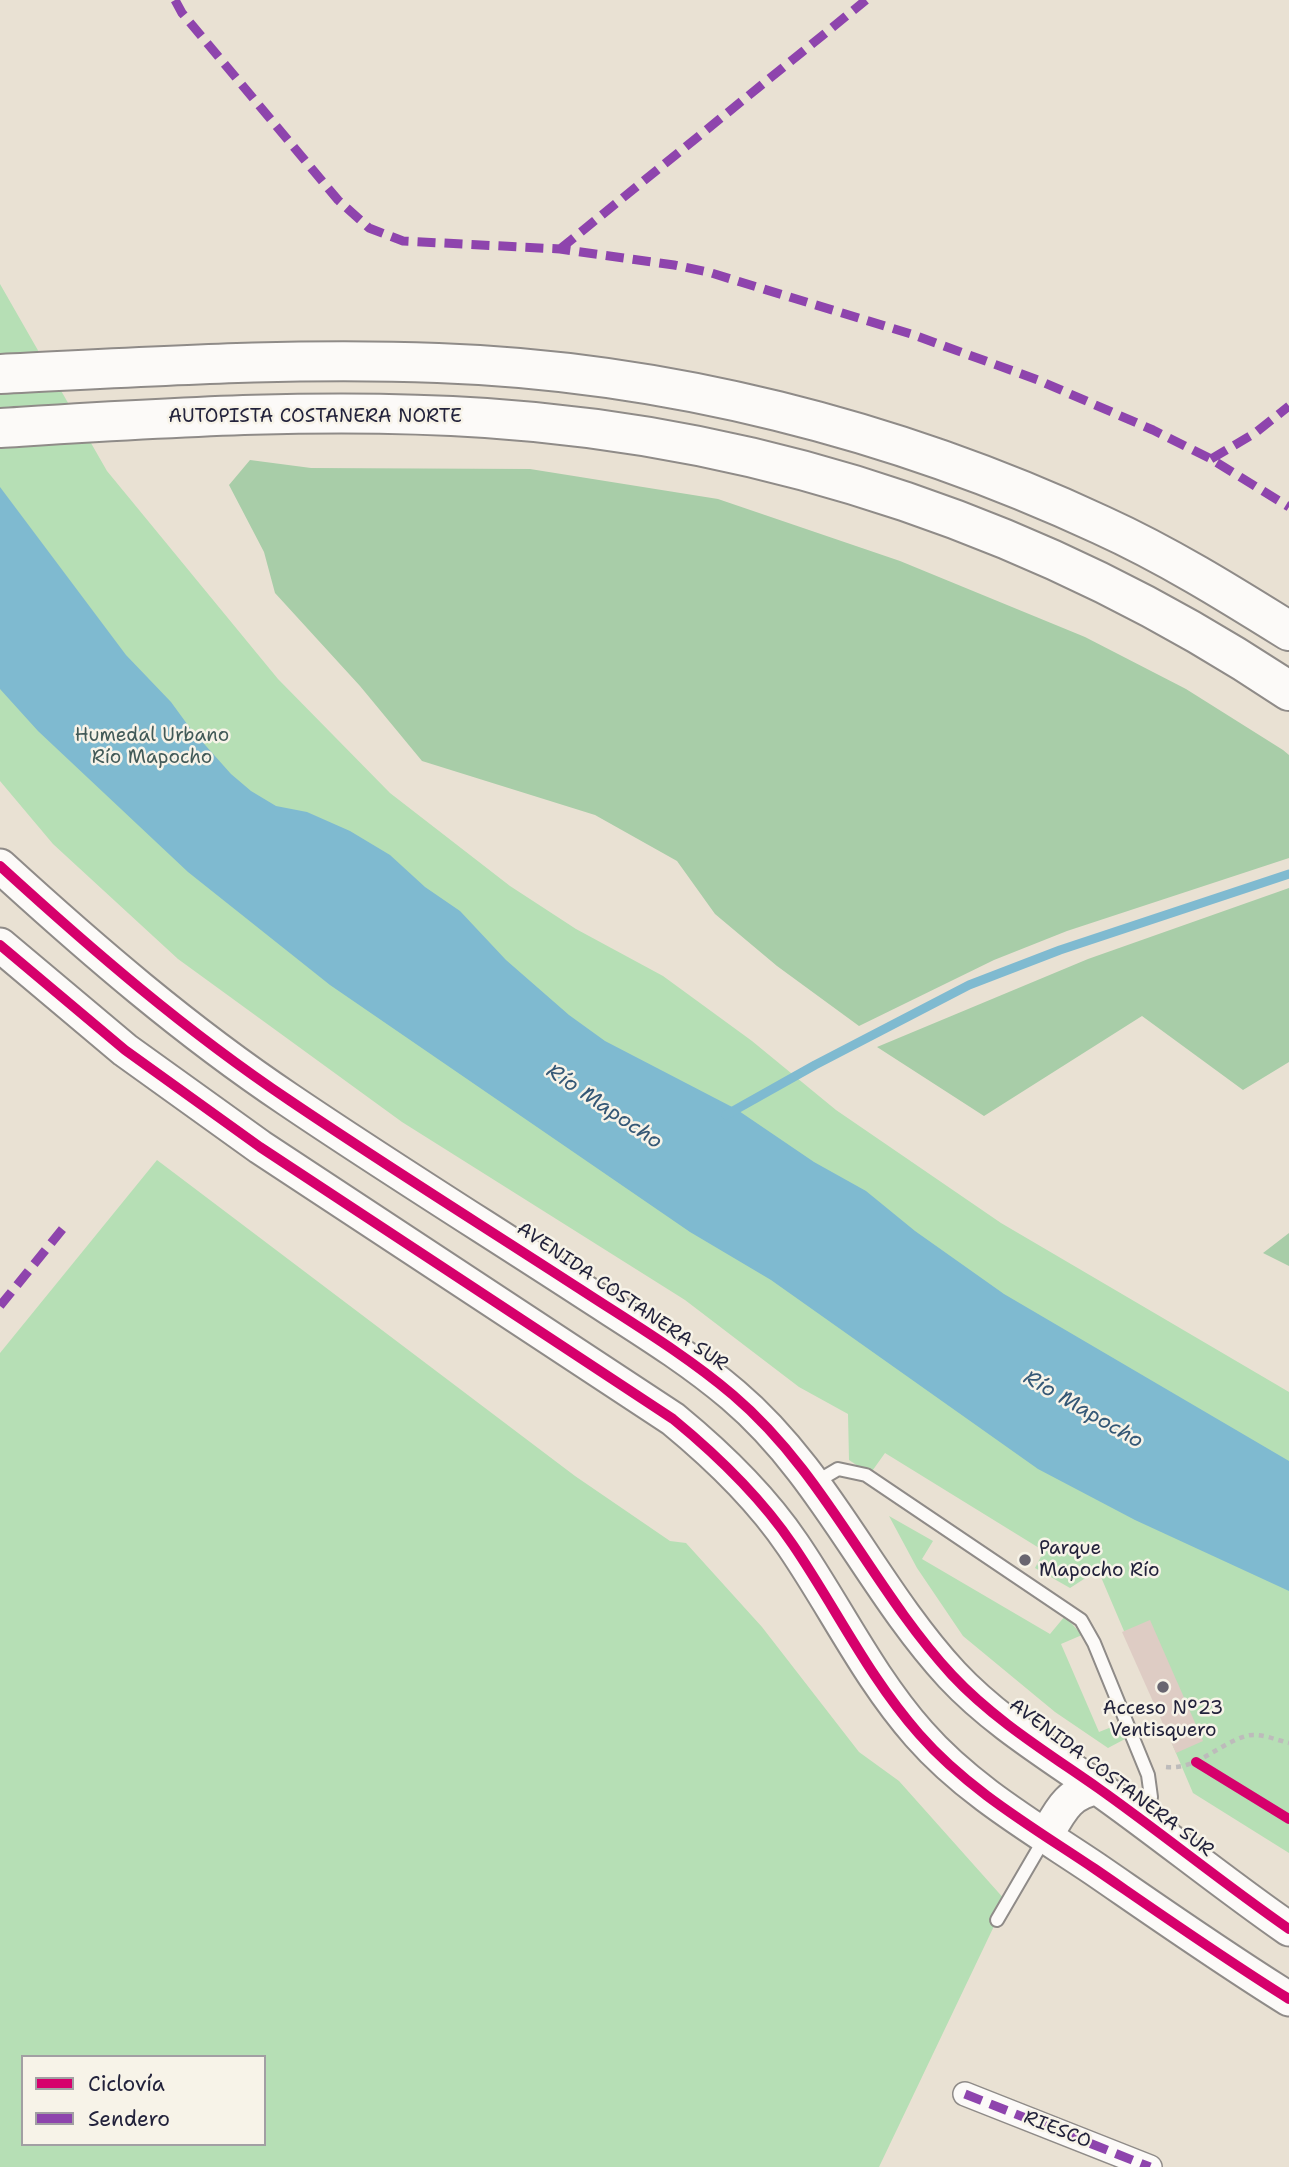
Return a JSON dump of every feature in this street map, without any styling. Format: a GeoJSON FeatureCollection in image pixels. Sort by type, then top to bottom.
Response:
{"type":"FeatureCollection","features":[{"type":"Feature","properties":{"kind":"highway"},"geometry":{"type":"LineString","coordinates":[[0,374],[290,362],[440,363],[591,376],[721,398],[926,457],[1042,499],[1173,561],[1289,631]]}},
{"type":"Feature","properties":{"kind":"highway","name":"AUTOPISTA COSTANERA NORTE"},"geometry":{"type":"LineString","coordinates":[[0,428],[156,418],[326,413],[486,418],[646,435],[765,459],[884,494],[1077,570],[1194,630],[1289,691]]}},
{"type":"Feature","properties":{"kind":"street","name":"AVENIDA COSTANERA SUR"},"geometry":{"type":"LineString","coordinates":[[0,866],[82,942],[288,1100],[702,1370],[765,1425],[815,1483],[906,1618],[955,1678],[1028,1741],[1098,1788],[1289,1929]]}},
{"type":"Feature","properties":{"kind":"street"},"geometry":{"type":"LineString","coordinates":[[0,945],[125,1050],[260,1147],[633,1390],[711,1451],[777,1524],[812,1574],[872,1675],[920,1736],[992,1799],[1289,1999]]}},
{"type":"Feature","properties":{"kind":"street"},"geometry":{"type":"LineString","coordinates":[[1046,1836],[1069,1799],[1084,1790],[1098,1788]]}},
{"type":"Feature","properties":{"kind":"street","name":"RIESCO"},"geometry":{"type":"LineString","coordinates":[[965,2094],[1150,2167]]}},
{"type":"Feature","properties":{"kind":"lane"},"geometry":{"type":"LineString","coordinates":[[815,1483],[838,1469],[866,1475],[1081,1620],[1094,1643],[1144,1765],[1151,1797],[1143,1822]]}},
{"type":"Feature","properties":{"kind":"lane"},"geometry":{"type":"LineString","coordinates":[[997,1920],[1046,1836]]}},
{"type":"Feature","properties":{"kind":"path"},"geometry":{"type":"LineString","coordinates":[[1144,1765],[1177,1768],[1196,1762],[1247,1735],[1289,1743]]}},
{"type":"Feature","properties":{"kind":"path"},"geometry":{"type":"LineString","coordinates":[[1196,1762],[1208,1769]]}},
{"type":"Feature","properties":{"kind":"green space","name":"Humedal Urbano Río Mapocho"},"geometry":{"type":"Polygon","coordinates":[[[0,284],[107,471],[278,679],[390,793],[510,886],[576,929],[663,976],[752,1041],[836,1110],[1001,1223],[1289,1392],[1289,1853],[1193,1793],[1098,1570],[1070,1588],[1035,1568],[1044,1551],[885,1453],[870,1474],[849,1460],[848,1414],[799,1387],[685,1300],[402,1122],[178,959],[53,844],[0,781],[0,284]]]}},
{"type":"Feature","properties":{"kind":"green space"},"geometry":{"type":"Polygon","coordinates":[[[250,460],[311,468],[530,469],[718,499],[900,561],[1085,637],[1186,689],[1283,750],[1289,755],[1289,858],[1067,931],[994,960],[859,1026],[777,966],[715,914],[677,861],[595,815],[422,761],[360,686],[275,593],[264,552],[229,485],[250,460]]]}},
{"type":"Feature","properties":{"kind":"green space"},"geometry":{"type":"Polygon","coordinates":[[[1289,888],[1289,1062],[1243,1090],[1142,1016],[984,1116],[877,1047],[1088,959],[1289,888]]]}},
{"type":"Feature","properties":{"kind":"green space"},"geometry":{"type":"Polygon","coordinates":[[[157,1160],[575,1476],[670,1541],[686,1543],[762,1627],[859,1752],[899,1781],[1006,1901],[879,2167],[0,2167],[0,1353],[157,1160]]]}},
{"type":"Feature","properties":{"kind":"green space"},"geometry":{"type":"Polygon","coordinates":[[[1289,1233],[1289,1266],[1263,1253],[1289,1233]]]}},
{"type":"Feature","properties":{"kind":"green space"},"geometry":{"type":"Polygon","coordinates":[[[889,1516],[933,1541],[922,1559],[1050,1634],[1065,1616],[1082,1635],[1061,1644],[1099,1732],[1119,1724],[1125,1739],[1108,1748],[1055,1712],[963,1636],[917,1568],[889,1516]]]}},
{"type":"Feature","properties":{"kind":"water","name":"Río Mapocho"},"geometry":{"type":"Polygon","coordinates":[[[0,487],[126,655],[171,702],[231,774],[251,791],[276,806],[307,812],[350,831],[390,855],[425,887],[460,911],[506,960],[569,1015],[605,1041],[736,1109],[814,1162],[866,1191],[915,1231],[1004,1294],[1289,1461],[1289,1591],[1135,1520],[1038,1469],[771,1280],[690,1232],[330,985],[188,872],[38,731],[0,689],[0,487]]]}},
{"type":"Feature","properties":{"kind":"building","name":"Acceso N°23 Ventisquero"},"geometry":{"type":"Polygon","coordinates":[[[1150,1620],[1203,1741],[1176,1753],[1122,1632],[1150,1620]]]}},
{"type":"Feature","properties":{"kind":"waterway"},"geometry":{"type":"LineString","coordinates":[[726,1115],[815,1065],[969,985],[1060,950],[1289,874]]}},
{"type":"Feature","properties":{"kind":"marked path"},"geometry":{"type":"LineString","coordinates":[[175,0],[182,13],[338,200],[369,228],[403,241],[560,249],[708,272],[911,334],[1038,380],[1153,430],[1211,459],[1289,507]]}},
{"type":"Feature","properties":{"kind":"marked path"},"geometry":{"type":"LineString","coordinates":[[560,249],[866,0]]}},
{"type":"Feature","properties":{"kind":"marked path"},"geometry":{"type":"LineString","coordinates":[[1211,459],[1255,433],[1289,406]]}},
{"type":"Feature","properties":{"kind":"marked path"},"geometry":{"type":"LineString","coordinates":[[0,1306],[65,1226]]}},
{"type":"Feature","properties":{"kind":"marked path"},"geometry":{"type":"LineString","coordinates":[[965,2094],[1150,2167]]}},
{"type":"Feature","properties":{"kind":"cycle path"},"geometry":{"type":"LineString","coordinates":[[0,866],[140,989],[251,1074],[658,1340],[733,1395],[766,1426],[795,1459],[923,1641],[968,1691],[1022,1735],[1122,1805],[1289,1929]]}},
{"type":"Feature","properties":{"kind":"cycle path"},"geometry":{"type":"LineString","coordinates":[[0,945],[125,1050],[260,1147],[673,1419],[722,1462],[767,1510],[809,1569],[884,1689],[938,1754],[1002,1807],[1289,1999]]}},
{"type":"Feature","properties":{"kind":"cycle path"},"geometry":{"type":"LineString","coordinates":[[1196,1762],[1289,1819]]}},
{"type":"Feature","properties":{"kind":"place","name":"Parque Mapocho Río"},"geometry":{"type":"Point","coordinates":[1025,1560]}},
{"type":"Feature","properties":{"kind":"place","name":"Acceso N°23 Ventisquero"},"geometry":{"type":"Point","coordinates":[1163,1687]}}]}
